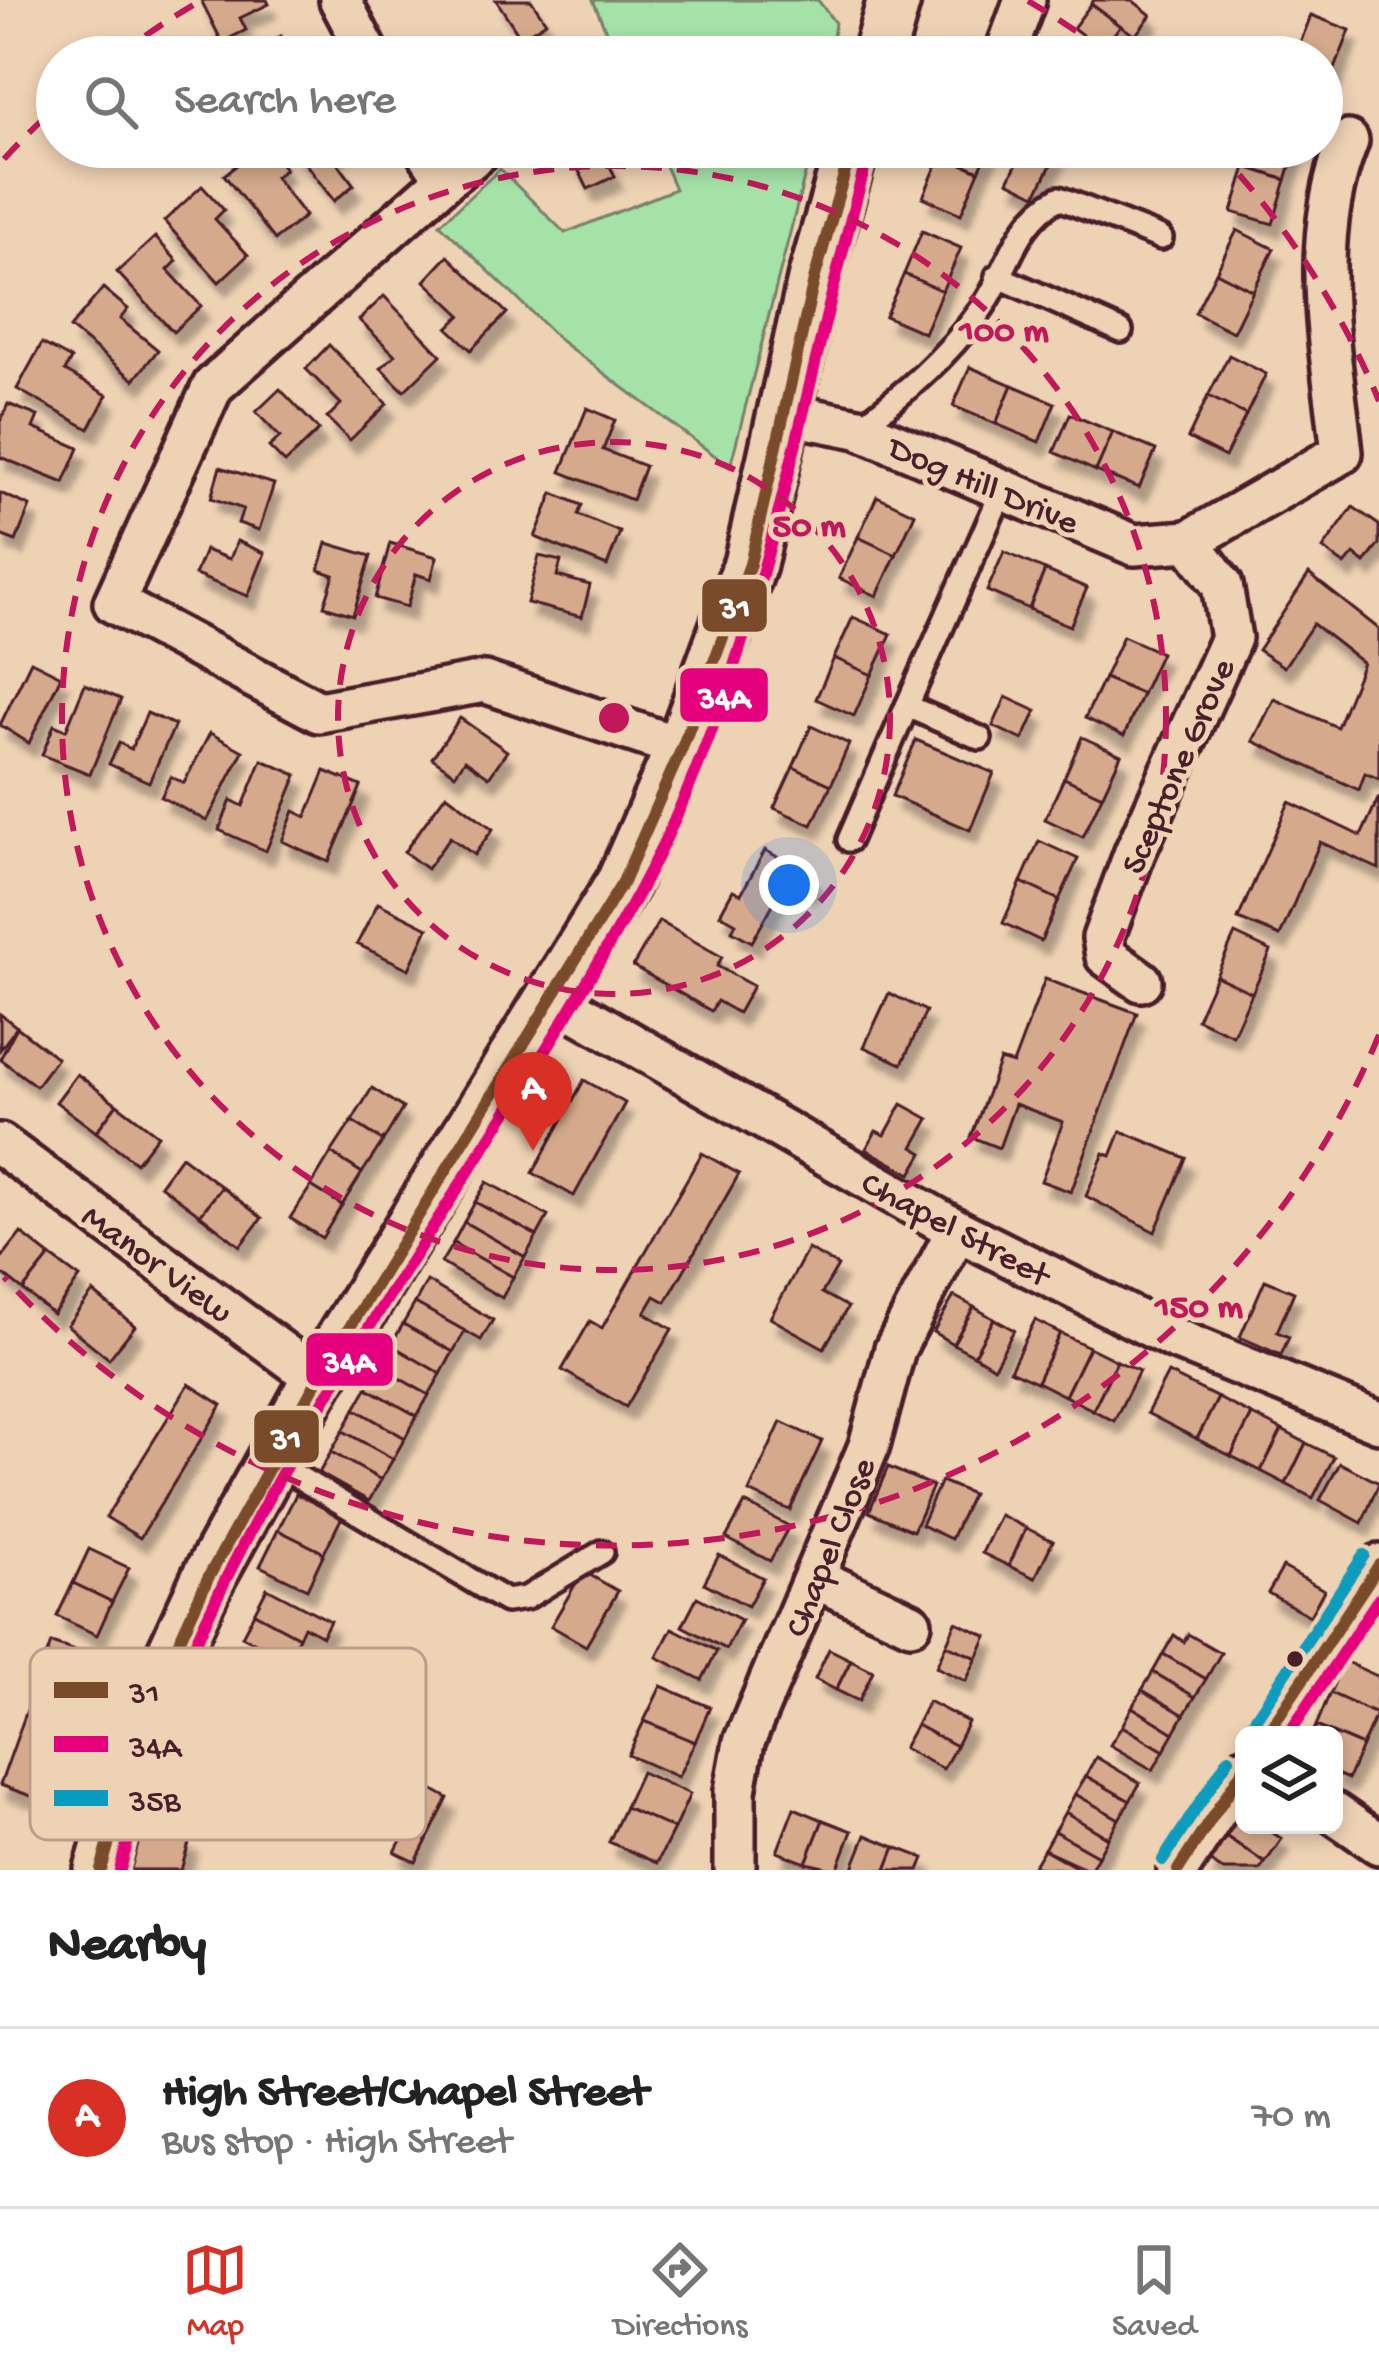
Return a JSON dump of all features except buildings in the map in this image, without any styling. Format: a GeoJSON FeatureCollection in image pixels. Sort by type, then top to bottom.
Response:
{"type":"FeatureCollection","features":[{"type":"Feature","properties":{"kind":"street"},"geometry":{"type":"LineString","coordinates":[[884,36],[894,0]]}},
{"type":"Feature","properties":{"kind":"street"},"geometry":{"type":"LineString","coordinates":[[1011,36],[1024,0]]}},
{"type":"Feature","properties":{"kind":"street"},"geometry":{"type":"LineString","coordinates":[[351,4],[362,36]]}},
{"type":"Feature","properties":{"kind":"street"},"geometry":{"type":"LineString","coordinates":[[1343,153],[1348,141]]}},
{"type":"Feature","properties":{"kind":"street"},"geometry":{"type":"LineString","coordinates":[[430,168],[213,386],[114,603],[319,712],[484,682],[682,748]]}},
{"type":"Feature","properties":{"kind":"street"},"geometry":{"type":"LineString","coordinates":[[176,1648],[208,1577],[319,1378],[420,1208],[483,1118],[622,882],[682,748],[749,564],[782,413],[846,168]]}},
{"type":"Feature","properties":{"kind":"street"},"geometry":{"type":"LineString","coordinates":[[1189,541],[1342,453],[1324,262],[1328,190],[1337,168]]}},
{"type":"Feature","properties":{"kind":"street","name":"Dog Hill Drive"},"geometry":{"type":"LineString","coordinates":[[782,413],[858,428],[1134,545],[1189,541]]}},
{"type":"Feature","properties":{"kind":"street","name":"Sceptone Grove"},"geometry":{"type":"LineString","coordinates":[[1141,981],[1106,956],[1102,938],[1135,852],[1232,638],[1222,585],[1189,541]]}},
{"type":"Feature","properties":{"kind":"street","name":"Chapel Street"},"geometry":{"type":"LineString","coordinates":[[551,997],[957,1231],[1173,1338],[1379,1422]]}},
{"type":"Feature","properties":{"kind":"street","name":"Manor View"},"geometry":{"type":"LineString","coordinates":[[0,1144],[319,1378]]}},
{"type":"Feature","properties":{"kind":"street","name":"Chapel Close"},"geometry":{"type":"LineString","coordinates":[[735,1870],[735,1791],[744,1742],[869,1446],[895,1348],[957,1231]]}},
{"type":"Feature","properties":{"kind":"street"},"geometry":{"type":"LineString","coordinates":[[1272,1726],[1379,1565]]}},
{"type":"Feature","properties":{"kind":"street"},"geometry":{"type":"LineString","coordinates":[[815,1577],[911,1623]]}},
{"type":"Feature","properties":{"kind":"street"},"geometry":{"type":"LineString","coordinates":[[1178,1870],[1235,1782]]}},
{"type":"Feature","properties":{"kind":"street"},"geometry":{"type":"LineString","coordinates":[[1343,1819],[1379,1844]]}},
{"type":"Feature","properties":{"kind":"street"},"geometry":{"type":"LineString","coordinates":[[101,1870],[110,1840]]}},
{"type":"Feature","properties":{"kind":"lane"},"geometry":{"type":"LineString","coordinates":[[858,428],[910,390],[983,307],[1036,211],[1059,198],[1161,238]]}},
{"type":"Feature","properties":{"kind":"lane"},"geometry":{"type":"LineString","coordinates":[[997,276],[1120,331]]}},
{"type":"Feature","properties":{"kind":"lane"},"geometry":{"type":"LineString","coordinates":[[849,840],[1003,489]]}},
{"type":"Feature","properties":{"kind":"lane"},"geometry":{"type":"LineString","coordinates":[[907,706],[980,738]]}},
{"type":"Feature","properties":{"kind":"lane"},"geometry":{"type":"LineString","coordinates":[[272,1461],[506,1601],[526,1598],[602,1552]]}},
{"type":"Feature","properties":{"kind":"green space"},"geometry":{"type":"Polygon","coordinates":[[[593,0],[818,0],[835,23],[833,36],[608,36],[593,0]]]}},
{"type":"Feature","properties":{"kind":"green space"},"geometry":{"type":"Polygon","coordinates":[[[666,168],[807,168],[730,467],[562,342],[440,224],[500,169],[565,233],[675,189],[666,168]]]}},
{"type":"Feature","properties":{"kind":"transit line","name":"31"},"geometry":{"type":"LineString","coordinates":[[176,1648],[208,1578],[318,1379],[623,882],[682,748],[750,564],[814,280],[846,168]]}},
{"type":"Feature","properties":{"kind":"transit line","name":"34A"},"geometry":{"type":"LineString","coordinates":[[194,1648],[266,1502],[325,1399],[579,995],[638,893],[681,805],[748,623],[865,168]]}},
{"type":"Feature","properties":{"kind":"transit line","name":"35B"},"geometry":{"type":"LineString","coordinates":[[1251,1725],[1364,1555]]}},
{"type":"Feature","properties":{"kind":"transit line","name":"31"},"geometry":{"type":"LineString","coordinates":[[1272,1726],[1379,1565]]}},
{"type":"Feature","properties":{"kind":"transit line","name":"34A"},"geometry":{"type":"LineString","coordinates":[[1294,1726],[1379,1598]]}},
{"type":"Feature","properties":{"kind":"transit line","name":"35B"},"geometry":{"type":"LineString","coordinates":[[1163,1860],[1229,1758]]}},
{"type":"Feature","properties":{"kind":"transit line","name":"31"},"geometry":{"type":"LineString","coordinates":[[1178,1870],[1235,1782]]}},
{"type":"Feature","properties":{"kind":"transit line","name":"31"},"geometry":{"type":"LineString","coordinates":[[101,1870],[110,1840]]}},
{"type":"Feature","properties":{"kind":"transit line","name":"34A"},"geometry":{"type":"LineString","coordinates":[[120,1870],[128,1840]]}},
{"type":"Feature","properties":{"kind":"place","name":"High Street/Chapel Street"},"geometry":{"type":"Point","coordinates":[533,1151]}}]}
